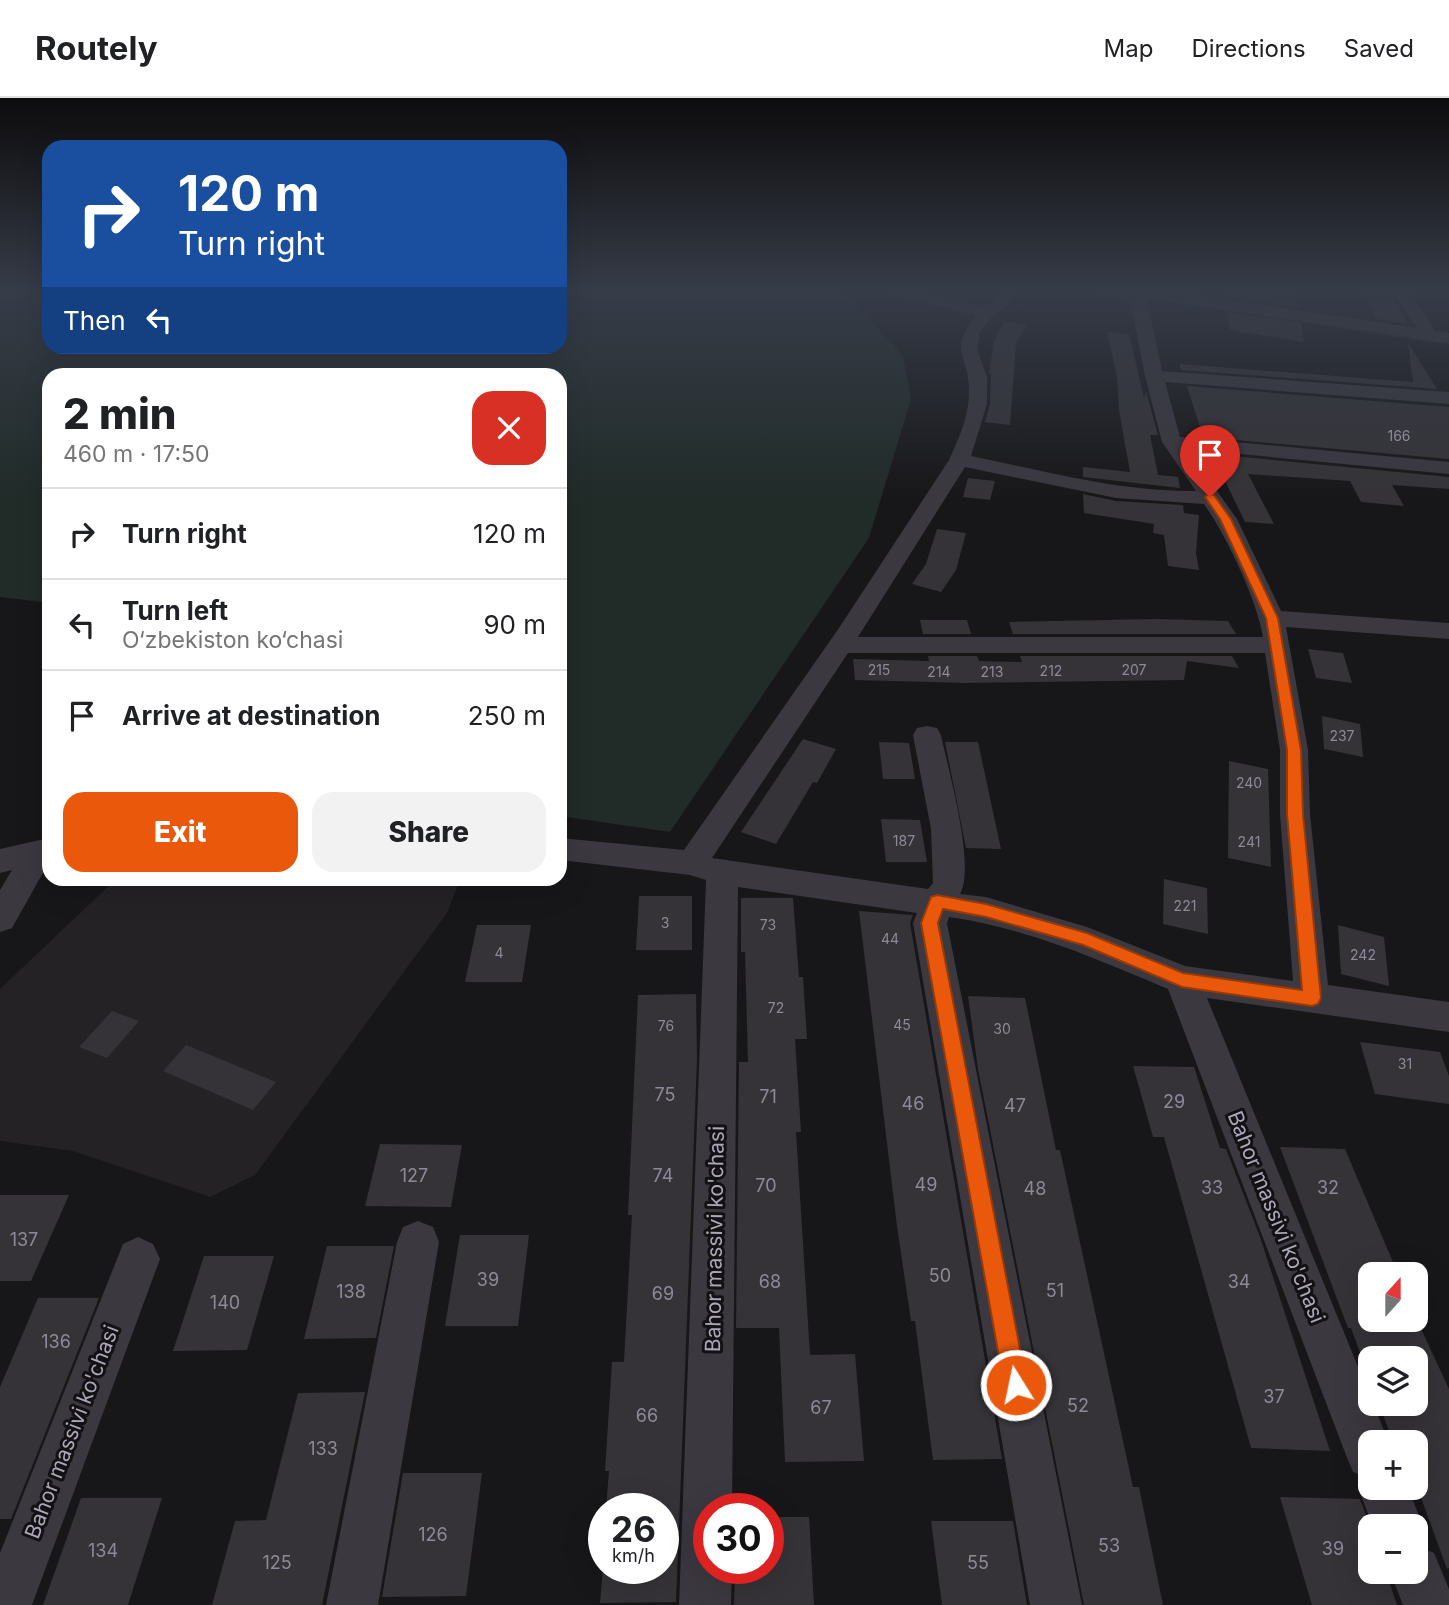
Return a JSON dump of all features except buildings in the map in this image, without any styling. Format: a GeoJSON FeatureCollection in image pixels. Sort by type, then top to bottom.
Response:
{"type":"FeatureCollection","features":[{"type":"Feature","properties":{"kind":"street"},"geometry":{"type":"LineString","coordinates":[[707,868],[840,645],[959,460],[971,436],[981,387],[974,361]]}},
{"type":"Feature","properties":{"kind":"street"},"geometry":{"type":"LineString","coordinates":[[1151,361],[1172,442],[1226,519],[1272,618],[1294,750],[1295,814],[1312,998]]}},
{"type":"Feature","properties":{"kind":"street"},"geometry":{"type":"LineString","coordinates":[[1154,376],[1449,398]]}},
{"type":"Feature","properties":{"kind":"street"},"geometry":{"type":"LineString","coordinates":[[1172,442],[1449,468]]}},
{"type":"Feature","properties":{"kind":"street"},"geometry":{"type":"LineString","coordinates":[[959,460],[1080,484],[1175,499],[1210,497]]}},
{"type":"Feature","properties":{"kind":"street"},"geometry":{"type":"LineString","coordinates":[[1272,618],[1449,631]]}},
{"type":"Feature","properties":{"kind":"street"},"geometry":{"type":"LineString","coordinates":[[840,645],[1276,645]]}},
{"type":"Feature","properties":{"kind":"street"},"geometry":{"type":"LineString","coordinates":[[927,735],[946,828],[949,885],[937,902],[930,923],[1056,1605]]}},
{"type":"Feature","properties":{"kind":"street"},"geometry":{"type":"LineString","coordinates":[[0,861],[42,850]]}},
{"type":"Feature","properties":{"kind":"street"},"geometry":{"type":"LineString","coordinates":[[567,850],[986,910],[1087,940],[1182,980],[1449,1017]]}},
{"type":"Feature","properties":{"kind":"street"},"geometry":{"type":"LineString","coordinates":[[0,919],[42,853]]}},
{"type":"Feature","properties":{"kind":"street","name":"Bahor massivi ko'chasi"},"geometry":{"type":"LineString","coordinates":[[705,1605],[707,868]]}},
{"type":"Feature","properties":{"kind":"street","name":"Bahor massivi ko'chasi"},"geometry":{"type":"LineString","coordinates":[[1182,980],[1360,1430]]}},
{"type":"Feature","properties":{"kind":"street"},"geometry":{"type":"LineString","coordinates":[[352,1605],[418,1242]]}},
{"type":"Feature","properties":{"kind":"street","name":"Bahor massivi ko'chasi"},"geometry":{"type":"LineString","coordinates":[[6,1605],[138,1259]]}},
{"type":"Feature","properties":{"kind":"street"},"geometry":{"type":"LineString","coordinates":[[1421,1584],[1429,1605]]}},
{"type":"Feature","properties":{"kind":"shaded area"},"geometry":{"type":"Polygon","coordinates":[[[0,361],[904,361],[911,399],[869,538],[670,832],[567,817],[567,368],[42,368],[42,602],[0,597],[0,361]]]}},
{"type":"Feature","properties":{"kind":"shaded area"},"geometry":{"type":"Polygon","coordinates":[[[109,886],[457,886],[447,913],[255,1175],[210,1197],[73,1151],[0,1141],[0,989],[109,886]]]}},
{"type":"Feature","properties":{"kind":"route"},"geometry":{"type":"LineString","coordinates":[[1016,1385],[930,923],[937,902],[986,910],[1087,940],[1182,980],[1312,998],[1295,814],[1294,750],[1272,618],[1226,519],[1210,497]]}}]}
